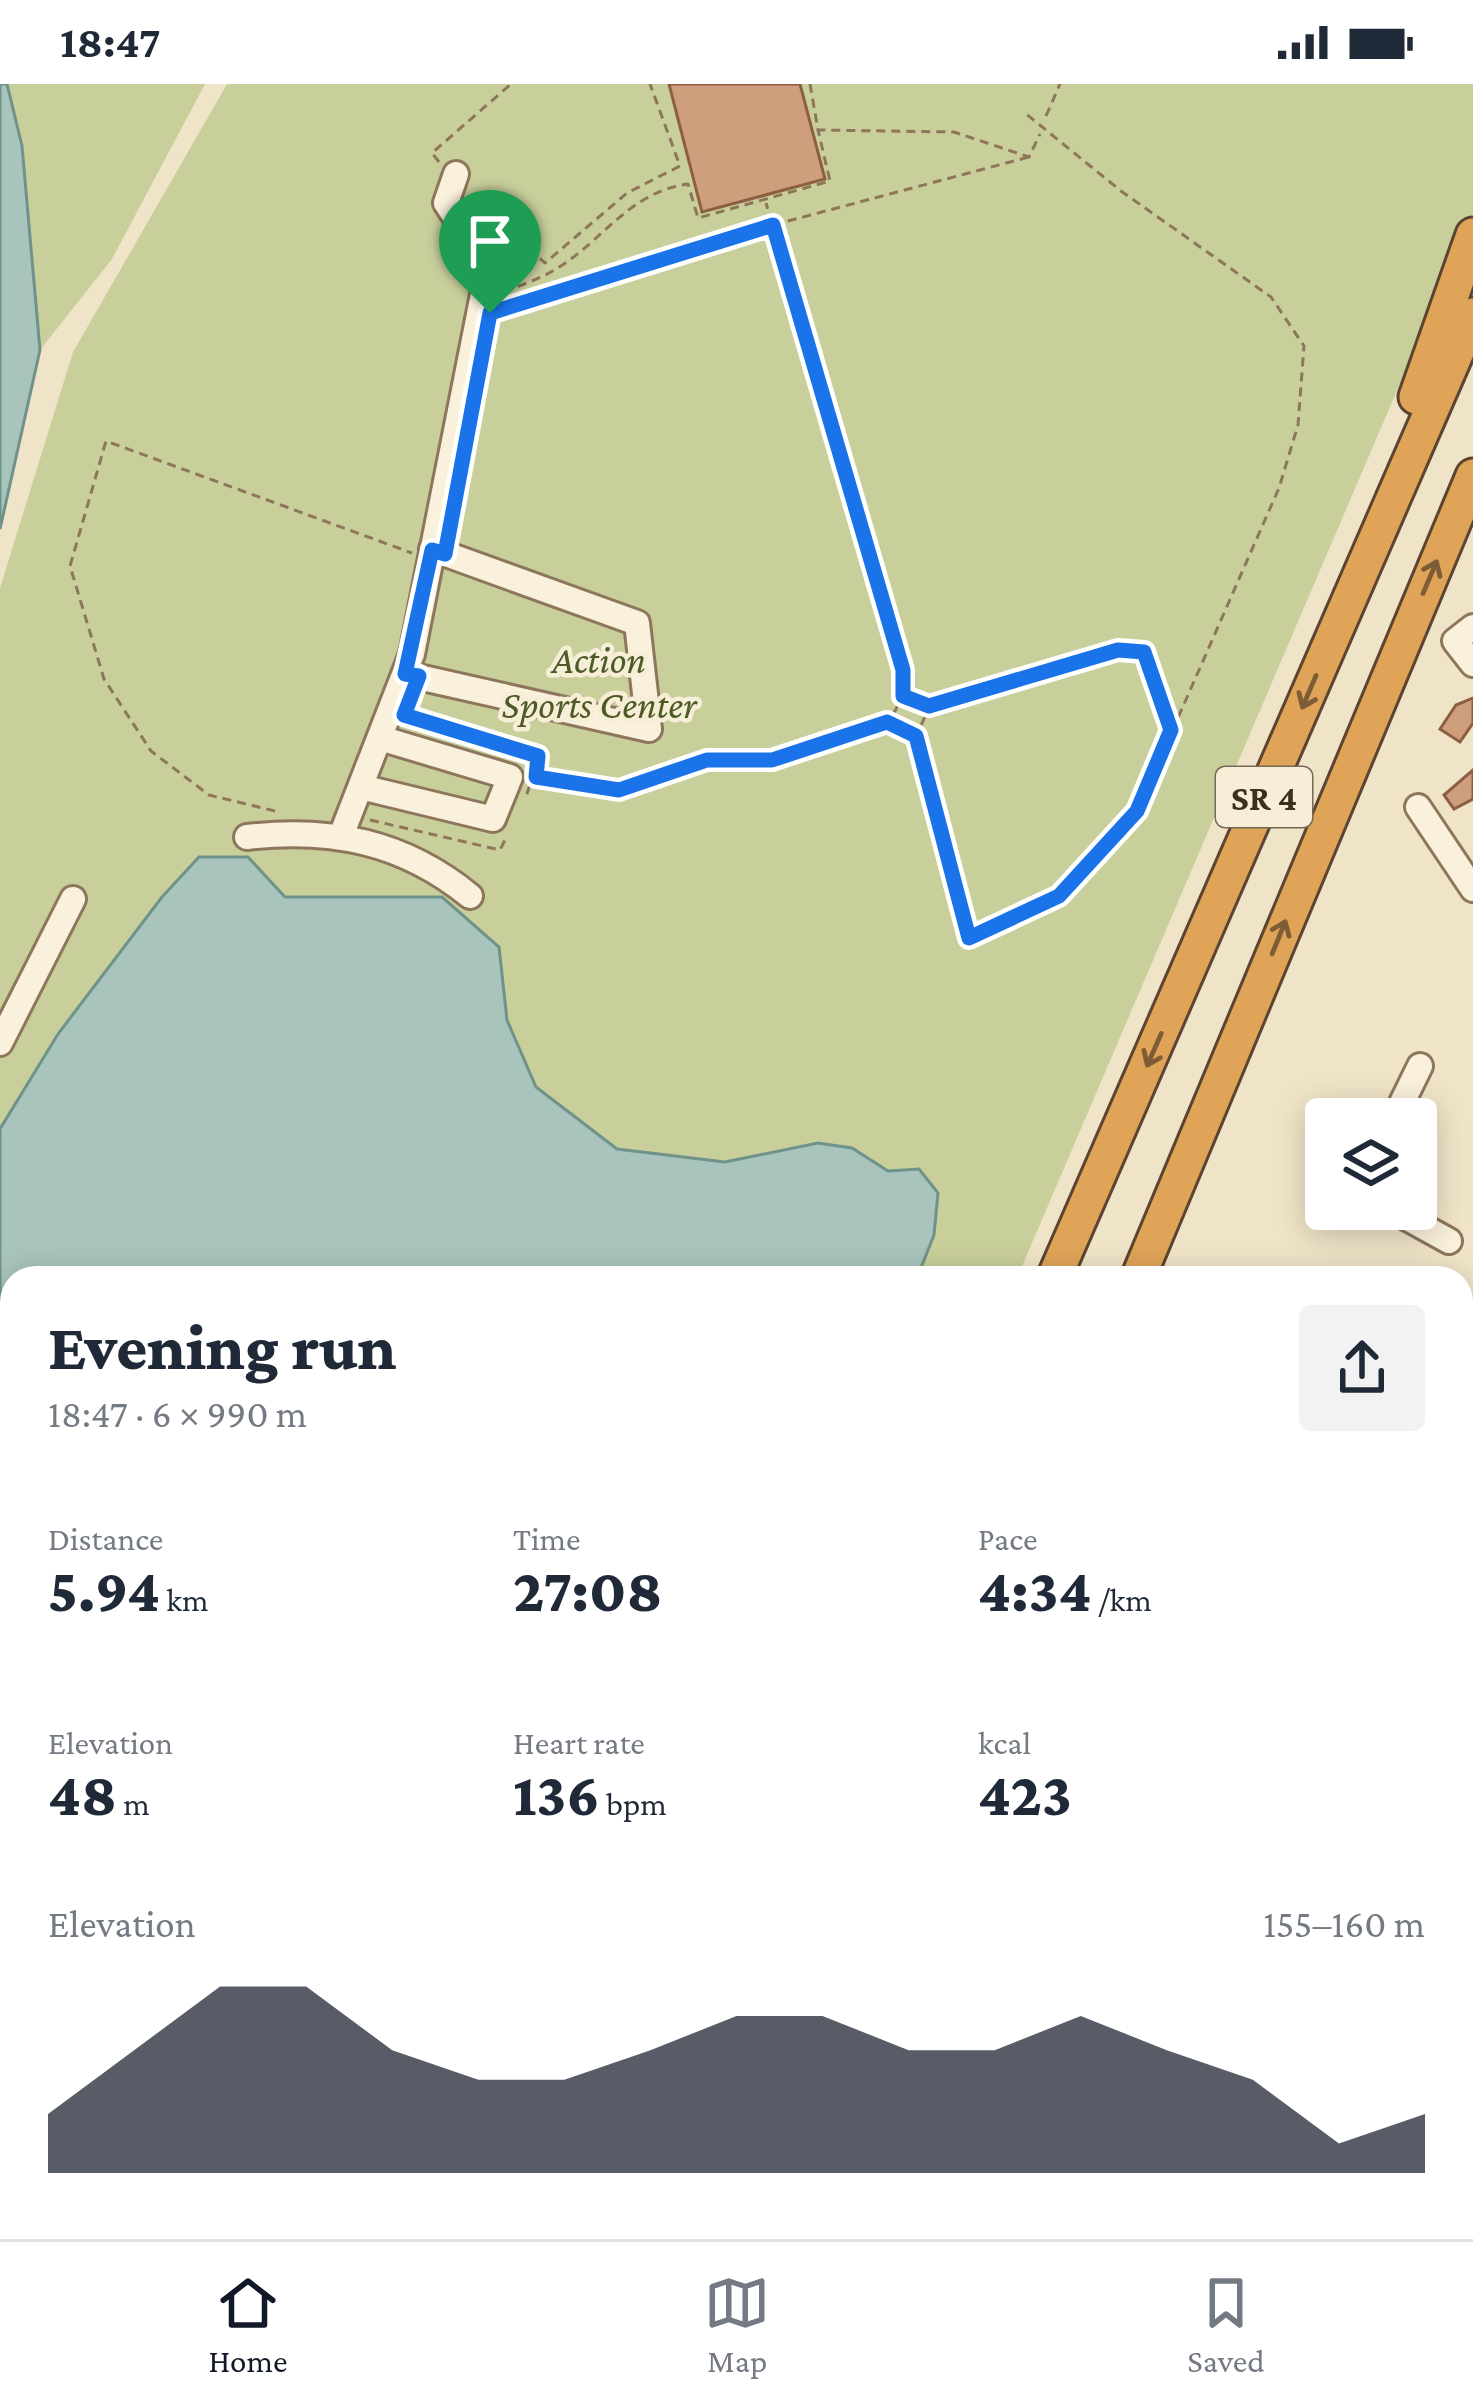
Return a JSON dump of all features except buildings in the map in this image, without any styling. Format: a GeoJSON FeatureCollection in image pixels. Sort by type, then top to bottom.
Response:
{"type":"FeatureCollection","features":[{"type":"Feature","properties":{"kind":"highway"},"geometry":{"type":"LineString","coordinates":[[1328,649],[1473,235]]}},
{"type":"Feature","properties":{"kind":"highway","name":"SR 4"},"geometry":{"type":"LineString","coordinates":[[1059,1266],[1473,315]]}},
{"type":"Feature","properties":{"kind":"highway","name":"SR 4"},"geometry":{"type":"LineString","coordinates":[[1143,1266],[1473,476]]}},
{"type":"Feature","properties":{"kind":"street"},"geometry":{"type":"LineString","coordinates":[[341,836],[405,674],[426,553],[485,284],[476,247],[452,220],[446,203],[455,178]]}},
{"type":"Feature","properties":{"kind":"street"},"geometry":{"type":"LineString","coordinates":[[405,674],[650,729],[637,623],[426,553]]}},
{"type":"Feature","properties":{"kind":"street"},"geometry":{"type":"LineString","coordinates":[[1464,634],[1473,664]]}},
{"type":"Feature","properties":{"kind":"street"},"geometry":{"type":"LineString","coordinates":[[361,787],[493,819],[510,777],[380,738]]}},
{"type":"Feature","properties":{"kind":"street"},"geometry":{"type":"LineString","coordinates":[[1418,807],[1473,889]]}},
{"type":"Feature","properties":{"kind":"street"},"geometry":{"type":"LineString","coordinates":[[247,837],[290,832],[341,836],[432,865],[470,896]]}},
{"type":"Feature","properties":{"kind":"street"},"geometry":{"type":"LineString","coordinates":[[0,1043],[73,898]]}},
{"type":"Feature","properties":{"kind":"street"},"geometry":{"type":"LineString","coordinates":[[1404,1098],[1420,1066]]}},
{"type":"Feature","properties":{"kind":"street"},"geometry":{"type":"LineString","coordinates":[[1429,1230],[1449,1241]]}},
{"type":"Feature","properties":{"kind":"path"},"geometry":{"type":"LineString","coordinates":[[511,84],[432,153],[545,263],[627,193],[680,166],[650,84]]}},
{"type":"Feature","properties":{"kind":"path"},"geometry":{"type":"LineString","coordinates":[[492,297],[557,268],[608,223],[660,188],[688,184],[698,218],[830,181],[810,84]]}},
{"type":"Feature","properties":{"kind":"path"},"geometry":{"type":"LineString","coordinates":[[1046,116],[1060,84]]}},
{"type":"Feature","properties":{"kind":"path"},"geometry":{"type":"LineString","coordinates":[[929,706],[916,736],[969,938],[1059,896],[1137,811],[1280,488],[1298,425],[1304,346],[1271,297],[1121,191],[1025,113]]}},
{"type":"Feature","properties":{"kind":"path"},"geometry":{"type":"LineString","coordinates":[[818,130],[954,132],[1030,157]]}},
{"type":"Feature","properties":{"kind":"path"},"geometry":{"type":"LineString","coordinates":[[1030,157],[1040,134]]}},
{"type":"Feature","properties":{"kind":"path"},"geometry":{"type":"LineString","coordinates":[[490,313],[773,225],[1030,157]]}},
{"type":"Feature","properties":{"kind":"path"},"geometry":{"type":"LineString","coordinates":[[404,715],[538,756],[536,777],[619,790],[707,760],[772,760],[887,722],[903,696],[903,670],[766,201]]}},
{"type":"Feature","properties":{"kind":"path"},"geometry":{"type":"LineString","coordinates":[[290,815],[209,795],[152,751],[104,679],[70,566],[106,441],[426,553]]}},
{"type":"Feature","properties":{"kind":"path"},"geometry":{"type":"LineString","coordinates":[[903,696],[929,706],[1118,650],[1144,652],[1171,730]]}},
{"type":"Feature","properties":{"kind":"path"},"geometry":{"type":"LineString","coordinates":[[887,722],[916,736]]}},
{"type":"Feature","properties":{"kind":"green space"},"geometry":{"type":"Polygon","coordinates":[[[7,84],[205,84],[112,259],[40,350],[22,146],[7,84]]]}},
{"type":"Feature","properties":{"kind":"green space","name":"Action Sports Center"},"geometry":{"type":"Polygon","coordinates":[[[227,84],[1473,84],[1473,213],[1022,1266],[0,1266],[0,588],[73,352],[227,84]]]}},
{"type":"Feature","properties":{"kind":"water"},"geometry":{"type":"Polygon","coordinates":[[[0,84],[7,84],[22,146],[40,350],[0,529],[0,84]]]}},
{"type":"Feature","properties":{"kind":"water"},"geometry":{"type":"Polygon","coordinates":[[[199,857],[248,857],[285,897],[442,897],[499,947],[507,1020],[536,1087],[617,1149],[725,1162],[818,1143],[852,1148],[888,1171],[919,1169],[938,1193],[934,1235],[922,1266],[0,1266],[0,1129],[58,1034],[162,897],[199,857]]]}},
{"type":"Feature","properties":{"kind":"route"},"geometry":{"type":"LineString","coordinates":[[773,225],[903,670],[903,696],[929,706],[1118,650],[1144,652],[1171,730],[1137,811],[1059,896],[969,938],[916,736],[887,722],[772,760],[707,760],[619,790],[536,777],[538,756],[404,715],[419,676],[405,674],[432,550],[445,554],[490,313],[773,225]]}}]}
